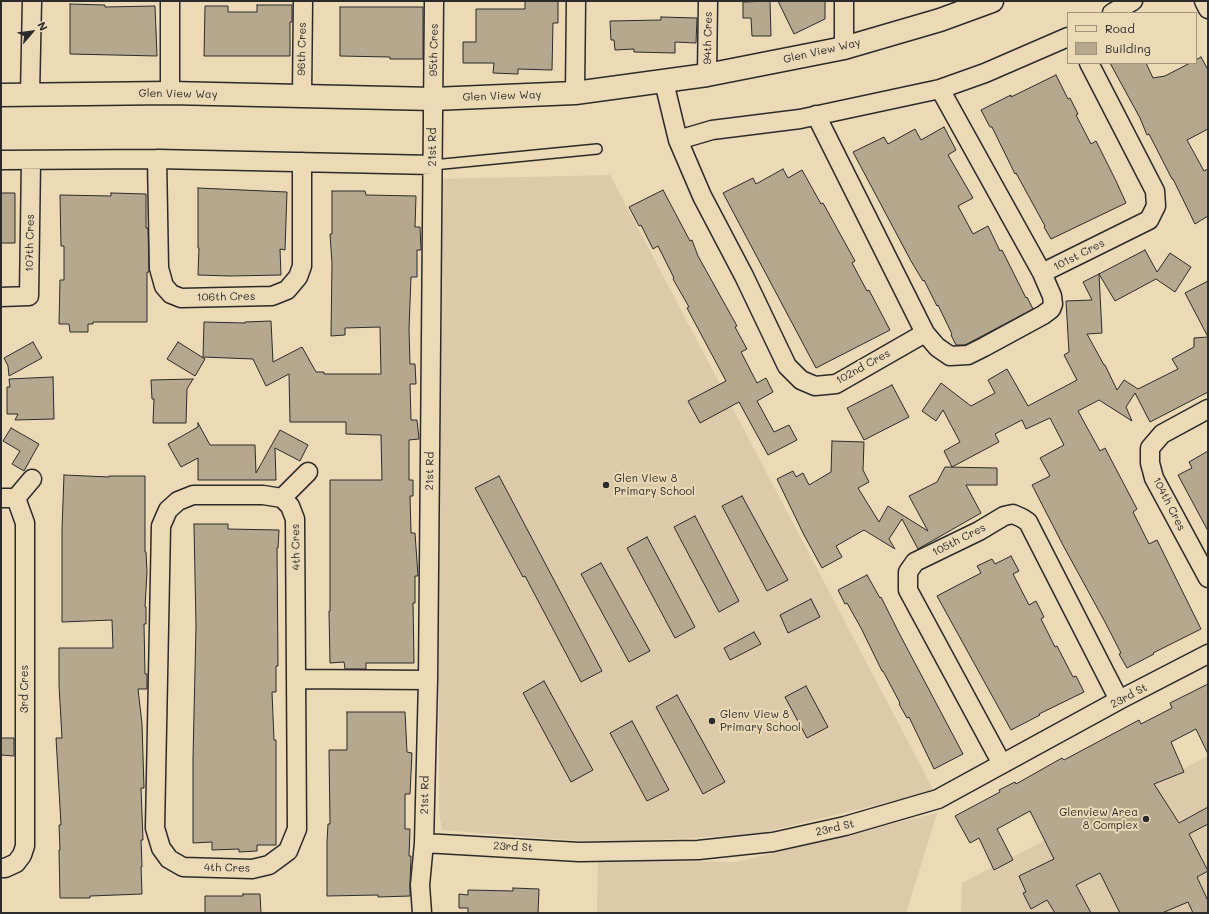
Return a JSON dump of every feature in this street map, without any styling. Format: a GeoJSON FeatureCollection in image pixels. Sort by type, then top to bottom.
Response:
{"type":"FeatureCollection","features":[{"type":"Feature","properties":{"kind":"street"},"geometry":{"type":"LineString","coordinates":[[30,94],[32,1]]}},
{"type":"Feature","properties":{"kind":"street"},"geometry":{"type":"LineString","coordinates":[[170,1],[170,93]]}},
{"type":"Feature","properties":{"kind":"street","name":"96th Cres"},"geometry":{"type":"LineString","coordinates":[[302,96],[303,1]]}},
{"type":"Feature","properties":{"kind":"street","name":"95th Cres"},"geometry":{"type":"LineString","coordinates":[[433,99],[434,1]]}},
{"type":"Feature","properties":{"kind":"street"},"geometry":{"type":"LineString","coordinates":[[575,94],[576,1]]}},
{"type":"Feature","properties":{"kind":"street","name":"94th Cres"},"geometry":{"type":"LineString","coordinates":[[707,75],[708,1]]}},
{"type":"Feature","properties":{"kind":"street"},"geometry":{"type":"LineString","coordinates":[[844,1],[844,48]]}},
{"type":"Feature","properties":{"kind":"street"},"geometry":{"type":"LineString","coordinates":[[1114,12],[1133,1]]}},
{"type":"Feature","properties":{"kind":"street"},"geometry":{"type":"LineString","coordinates":[[1204,1],[1208,9]]}},
{"type":"Feature","properties":{"kind":"street","name":"Glen View Way"},"geometry":{"type":"LineString","coordinates":[[1,95],[170,93],[433,99],[575,94],[707,75],[844,48],[940,20],[989,2]]}},
{"type":"Feature","properties":{"kind":"street"},"geometry":{"type":"LineString","coordinates":[[678,140],[712,130],[800,119],[940,89],[985,73],[1067,36]]}},
{"type":"Feature","properties":{"kind":"street","name":"101st Cres"},"geometry":{"type":"LineString","coordinates":[[940,89],[1042,273],[1149,220],[1156,206],[1155,191],[1090,64]]}},
{"type":"Feature","properties":{"kind":"street","name":"102nd Cres"},"geometry":{"type":"LineString","coordinates":[[664,82],[678,140],[702,196],[744,276],[787,366],[801,380],[815,386],[836,384],[925,333]]}},
{"type":"Feature","properties":{"kind":"street","name":"21st Rd"},"geometry":{"type":"LineString","coordinates":[[422,913],[420,884],[424,843],[428,680],[433,99]]}},
{"type":"Feature","properties":{"kind":"street"},"geometry":{"type":"LineString","coordinates":[[816,115],[925,333],[937,347],[950,356],[968,354],[1043,315],[1051,309],[1053,304],[1052,296],[1042,273]]}},
{"type":"Feature","properties":{"kind":"street"},"geometry":{"type":"LineString","coordinates":[[1,160],[156,159],[433,165]]}},
{"type":"Feature","properties":{"kind":"street","name":"106th Cres"},"geometry":{"type":"LineString","coordinates":[[156,159],[159,268],[164,286],[171,294],[181,298],[272,296],[287,290],[298,277],[302,266],[302,162]]}},
{"type":"Feature","properties":{"kind":"street","name":"107th Cres"},"geometry":{"type":"LineString","coordinates":[[1,297],[29,296],[31,161]]}},
{"type":"Feature","properties":{"kind":"street","name":"104th Cres"},"geometry":{"type":"LineString","coordinates":[[1208,410],[1162,434],[1150,448],[1150,463],[1154,478],[1208,578]]}},
{"type":"Feature","properties":{"kind":"street"},"geometry":{"type":"LineString","coordinates":[[282,498],[308,472]]}},
{"type":"Feature","properties":{"kind":"street","name":"3rd Cres"},"geometry":{"type":"LineString","coordinates":[[1,868],[5,868],[16,863],[22,855],[25,846],[26,523],[8,498],[32,479]]}},
{"type":"Feature","properties":{"kind":"street","name":"4th Cres"},"geometry":{"type":"LineString","coordinates":[[193,495],[263,495],[282,498],[290,506],[295,519],[297,829],[288,852],[269,866],[252,869],[183,867],[169,859],[161,848],[155,828],[161,526],[168,510],[178,501],[193,495]]}},
{"type":"Feature","properties":{"kind":"street","name":"105th Cres"},"geometry":{"type":"LineString","coordinates":[[1002,764],[908,590],[908,572],[915,562],[979,531],[1004,516],[1013,514],[1028,522],[1119,700]]}},
{"type":"Feature","properties":{"kind":"street","name":"23rd St"},"geometry":{"type":"LineString","coordinates":[[424,843],[579,852],[698,850],[773,842],[845,826],[938,799],[1119,700],[1208,654]]}},
{"type":"Feature","properties":{"kind":"street"},"geometry":{"type":"LineString","coordinates":[[297,679],[428,680]]}},
{"type":"Feature","properties":{"kind":"lane"},"geometry":{"type":"LineString","coordinates":[[433,165],[597,149]]}},
{"type":"Feature","properties":{"kind":"shaded area","name":"Glen View 8 Primary School"},"geometry":{"type":"Polygon","coordinates":[[[610,175],[934,791],[756,834],[607,843],[442,830],[439,811],[439,179],[610,175]]]}},
{"type":"Feature","properties":{"kind":"shaded area","name":"Glenview Area 8 Complex"},"geometry":{"type":"Polygon","coordinates":[[[1208,756],[1208,913],[961,913],[962,883],[1208,756]]]}},
{"type":"Feature","properties":{"kind":"shaded area"},"geometry":{"type":"Polygon","coordinates":[[[937,813],[906,913],[597,913],[598,860],[736,862],[937,813]]]}},
{"type":"Feature","properties":{"kind":"building"},"geometry":{"type":"Polygon","coordinates":[[[525,1],[558,1],[558,23],[553,23],[552,70],[518,69],[518,74],[493,73],[494,63],[463,63],[463,42],[476,42],[476,9],[525,9],[525,1]]]}},
{"type":"Feature","properties":{"kind":"building"},"geometry":{"type":"Polygon","coordinates":[[[770,1],[771,36],[752,36],[751,18],[743,18],[743,2],[770,1]]]}},
{"type":"Feature","properties":{"kind":"building"},"geometry":{"type":"Polygon","coordinates":[[[778,1],[825,1],[825,19],[794,34],[778,1]]]}},
{"type":"Feature","properties":{"kind":"building"},"geometry":{"type":"Polygon","coordinates":[[[70,4],[105,5],[105,7],[155,6],[157,56],[70,54],[70,4]]]}},
{"type":"Feature","properties":{"kind":"building"},"geometry":{"type":"Polygon","coordinates":[[[257,5],[292,5],[292,22],[290,22],[290,56],[204,56],[205,6],[228,6],[228,12],[257,12],[257,5]]]}},
{"type":"Feature","properties":{"kind":"building"},"geometry":{"type":"Polygon","coordinates":[[[340,7],[423,7],[423,59],[340,56],[340,7]]]}},
{"type":"Feature","properties":{"kind":"building"},"geometry":{"type":"Polygon","coordinates":[[[661,17],[697,18],[696,43],[675,42],[675,53],[634,52],[634,49],[615,50],[614,40],[611,40],[610,21],[661,20],[661,17]]]}},
{"type":"Feature","properties":{"kind":"building"},"geometry":{"type":"Polygon","coordinates":[[[1201,57],[1208,70],[1208,129],[1187,140],[1204,171],[1208,169],[1208,216],[1195,224],[1173,179],[1149,134],[1147,135],[1140,118],[1111,64],[1146,64],[1153,78],[1165,76],[1188,64],[1197,64],[1197,59],[1201,57]]]}},
{"type":"Feature","properties":{"kind":"building"},"geometry":{"type":"Polygon","coordinates":[[[1056,75],[1068,99],[1070,98],[1078,114],[1076,115],[1091,144],[1096,141],[1126,203],[1051,239],[1016,173],[1015,174],[992,127],[990,127],[981,110],[1056,75]]]}},
{"type":"Feature","properties":{"kind":"building"},"geometry":{"type":"Polygon","coordinates":[[[944,127],[956,150],[948,155],[973,198],[958,206],[973,234],[988,226],[1000,251],[1002,250],[1033,309],[965,345],[956,345],[938,305],[937,306],[924,280],[923,281],[911,261],[853,152],[884,137],[888,144],[915,129],[921,140],[944,127]]]}},
{"type":"Feature","properties":{"kind":"building"},"geometry":{"type":"Polygon","coordinates":[[[783,169],[788,178],[802,170],[821,204],[823,203],[855,261],[852,263],[867,291],[869,290],[890,330],[816,368],[723,193],[753,178],[756,184],[783,169]]]}},
{"type":"Feature","properties":{"kind":"building"},"geometry":{"type":"Polygon","coordinates":[[[198,188],[287,192],[285,250],[280,249],[281,275],[198,275],[198,188]]]}},
{"type":"Feature","properties":{"kind":"building"},"geometry":{"type":"Polygon","coordinates":[[[663,190],[690,241],[692,240],[698,256],[737,326],[735,327],[747,349],[741,352],[757,383],[766,378],[773,392],[757,401],[774,432],[789,425],[797,440],[768,455],[739,402],[700,423],[688,401],[726,381],[687,308],[689,307],[673,279],[674,278],[658,246],[653,249],[641,225],[639,226],[629,207],[663,190]]]}},
{"type":"Feature","properties":{"kind":"building"},"geometry":{"type":"Polygon","coordinates":[[[332,191],[365,191],[366,195],[416,196],[415,227],[420,227],[421,250],[417,250],[417,277],[411,277],[409,329],[410,364],[415,364],[416,384],[410,384],[411,420],[417,420],[419,439],[409,440],[409,480],[413,480],[413,496],[410,496],[411,533],[415,533],[418,576],[415,576],[415,603],[413,603],[414,663],[366,663],[366,669],[345,669],[344,662],[330,663],[330,480],[382,480],[381,435],[346,434],[346,422],[290,422],[289,374],[266,386],[253,359],[203,357],[204,322],[245,323],[271,321],[273,362],[302,347],[316,372],[324,372],[324,374],[381,374],[380,327],[345,328],[345,335],[331,336],[332,263],[330,234],[332,234],[332,191]]]}},
{"type":"Feature","properties":{"kind":"building"},"geometry":{"type":"Polygon","coordinates":[[[1,193],[15,193],[15,243],[1,243],[1,193]]]}},
{"type":"Feature","properties":{"kind":"building"},"geometry":{"type":"Polygon","coordinates":[[[111,193],[146,194],[146,228],[148,228],[149,269],[149,272],[147,272],[147,322],[93,322],[93,324],[88,324],[88,332],[70,332],[69,324],[59,324],[60,280],[64,280],[64,246],[61,246],[60,195],[111,196],[111,193]]]}},
{"type":"Feature","properties":{"kind":"building"},"geometry":{"type":"Polygon","coordinates":[[[1145,250],[1157,272],[1170,253],[1191,267],[1175,292],[1156,279],[1115,301],[1099,274],[1145,250]]]}},
{"type":"Feature","properties":{"kind":"building"},"geometry":{"type":"Polygon","coordinates":[[[1099,274],[1102,333],[1087,334],[1105,365],[1117,390],[1124,380],[1138,389],[1178,369],[1172,359],[1194,347],[1194,338],[1208,337],[1208,392],[1150,422],[1135,393],[1126,407],[1132,421],[1099,400],[1078,411],[1100,451],[1105,448],[1137,509],[1133,512],[1149,544],[1157,540],[1201,629],[1127,668],[1105,622],[1032,485],[1050,476],[1040,458],[1064,445],[1050,418],[1026,429],[1022,420],[995,434],[999,442],[952,467],[944,451],[960,442],[943,410],[936,421],[922,411],[941,383],[971,406],[995,393],[988,380],[1007,369],[1028,406],[1077,380],[1064,355],[1069,352],[1066,301],[1092,300],[1083,282],[1099,274]]]}},
{"type":"Feature","properties":{"kind":"building"},"geometry":{"type":"Polygon","coordinates":[[[1208,281],[1208,337],[1185,293],[1208,281]]]}},
{"type":"Feature","properties":{"kind":"building"},"geometry":{"type":"Polygon","coordinates":[[[33,342],[42,358],[9,376],[8,366],[4,358],[33,342]]]}},
{"type":"Feature","properties":{"kind":"building"},"geometry":{"type":"Polygon","coordinates":[[[178,342],[205,359],[195,376],[167,359],[178,342]]]}},
{"type":"Feature","properties":{"kind":"building"},"geometry":{"type":"Polygon","coordinates":[[[53,377],[54,419],[15,420],[18,414],[7,414],[7,387],[10,387],[9,379],[53,377]]]}},
{"type":"Feature","properties":{"kind":"building"},"geometry":{"type":"Polygon","coordinates":[[[193,379],[187,389],[186,423],[153,423],[154,399],[152,399],[151,380],[193,379]]]}},
{"type":"Feature","properties":{"kind":"building"},"geometry":{"type":"Polygon","coordinates":[[[892,385],[909,417],[864,440],[847,408],[892,385]]]}},
{"type":"Feature","properties":{"kind":"building"},"geometry":{"type":"Polygon","coordinates":[[[198,423],[210,445],[255,445],[256,473],[280,430],[308,445],[300,461],[275,448],[276,480],[198,480],[198,458],[181,467],[168,444],[198,427],[198,423]]]}},
{"type":"Feature","properties":{"kind":"building"},"geometry":{"type":"Polygon","coordinates":[[[11,428],[39,444],[24,471],[12,464],[20,451],[3,441],[11,428]]]}},
{"type":"Feature","properties":{"kind":"building"},"geometry":{"type":"Polygon","coordinates":[[[832,441],[864,442],[863,470],[869,482],[858,488],[879,522],[888,506],[928,531],[909,496],[937,482],[945,467],[997,468],[997,485],[966,485],[981,513],[918,549],[902,519],[889,539],[895,549],[864,530],[836,546],[842,557],[822,568],[777,479],[793,471],[796,477],[803,473],[809,485],[831,472],[832,441]]]}},
{"type":"Feature","properties":{"kind":"building"},"geometry":{"type":"Polygon","coordinates":[[[1208,451],[1208,531],[1178,475],[1192,468],[1189,462],[1208,451]]]}},
{"type":"Feature","properties":{"kind":"building"},"geometry":{"type":"Polygon","coordinates":[[[64,475],[109,477],[145,476],[145,552],[147,572],[145,607],[146,624],[144,624],[145,674],[147,674],[147,689],[138,689],[142,724],[144,788],[141,788],[143,840],[141,840],[142,894],[90,896],[90,898],[60,898],[59,825],[61,825],[56,738],[62,738],[59,685],[59,648],[113,648],[112,620],[62,622],[62,529],[64,475]]]}},
{"type":"Feature","properties":{"kind":"building"},"geometry":{"type":"Polygon","coordinates":[[[499,476],[602,671],[581,682],[525,576],[523,577],[475,488],[499,476]]]}},
{"type":"Feature","properties":{"kind":"building"},"geometry":{"type":"Polygon","coordinates":[[[742,496],[788,580],[767,591],[722,506],[742,496]]]}},
{"type":"Feature","properties":{"kind":"building"},"geometry":{"type":"Polygon","coordinates":[[[695,516],[739,601],[719,612],[674,527],[695,516]]]}},
{"type":"Feature","properties":{"kind":"building"},"geometry":{"type":"Polygon","coordinates":[[[194,524],[228,524],[228,529],[279,530],[277,548],[278,666],[276,666],[276,692],[272,692],[274,740],[276,740],[276,845],[257,845],[257,851],[239,852],[239,849],[212,850],[212,842],[193,843],[196,626],[194,524]]]}},
{"type":"Feature","properties":{"kind":"building"},"geometry":{"type":"Polygon","coordinates":[[[647,537],[695,627],[675,638],[627,548],[647,537]]]}},
{"type":"Feature","properties":{"kind":"building"},"geometry":{"type":"Polygon","coordinates":[[[1011,556],[1019,571],[1013,574],[1029,605],[1036,601],[1044,617],[1041,619],[1055,647],[1057,646],[1073,677],[1076,676],[1084,692],[1039,714],[1040,715],[1011,730],[937,596],[981,573],[977,566],[992,559],[995,564],[1011,556]]]}},
{"type":"Feature","properties":{"kind":"building"},"geometry":{"type":"Polygon","coordinates":[[[601,563],[650,651],[629,662],[581,574],[601,563]]]}},
{"type":"Feature","properties":{"kind":"building"},"geometry":{"type":"Polygon","coordinates":[[[867,575],[880,598],[881,597],[963,754],[934,769],[909,717],[907,718],[899,704],[900,703],[882,671],[861,628],[847,603],[845,604],[838,590],[867,575]]]}},
{"type":"Feature","properties":{"kind":"building"},"geometry":{"type":"Polygon","coordinates":[[[811,599],[820,617],[788,633],[780,615],[811,599]]]}},
{"type":"Feature","properties":{"kind":"building"},"geometry":{"type":"Polygon","coordinates":[[[754,632],[761,644],[730,660],[724,648],[754,632]]]}},
{"type":"Feature","properties":{"kind":"building"},"geometry":{"type":"Polygon","coordinates":[[[544,681],[593,770],[571,782],[523,693],[544,681]]]}},
{"type":"Feature","properties":{"kind":"building"},"geometry":{"type":"Polygon","coordinates":[[[1208,684],[1208,754],[1196,729],[1171,742],[1184,772],[1154,784],[1179,823],[1208,807],[1208,824],[1189,834],[1208,871],[1197,877],[1208,901],[1208,913],[1193,913],[1188,902],[1162,913],[1120,913],[1100,873],[1076,885],[1091,913],[1055,913],[1047,900],[1031,909],[1023,893],[1026,892],[1019,876],[1054,859],[1030,811],[997,829],[1013,860],[994,870],[979,838],[970,843],[955,816],[1000,792],[999,790],[1015,782],[1016,784],[1062,758],[1064,760],[1139,720],[1141,724],[1172,708],[1170,703],[1208,684]]]}},
{"type":"Feature","properties":{"kind":"building"},"geometry":{"type":"Polygon","coordinates":[[[806,686],[828,727],[807,738],[785,697],[806,686]]]}},
{"type":"Feature","properties":{"kind":"building"},"geometry":{"type":"Polygon","coordinates":[[[677,695],[725,782],[703,794],[656,707],[677,695]]]}},
{"type":"Feature","properties":{"kind":"building"},"geometry":{"type":"Polygon","coordinates":[[[347,712],[405,712],[407,752],[412,753],[410,794],[405,794],[405,829],[410,829],[410,896],[327,896],[327,842],[328,824],[330,824],[329,750],[347,750],[347,712]]]}},
{"type":"Feature","properties":{"kind":"building"},"geometry":{"type":"Polygon","coordinates":[[[632,721],[669,790],[647,801],[610,733],[632,721]]]}},
{"type":"Feature","properties":{"kind":"building"},"geometry":{"type":"Polygon","coordinates":[[[1,738],[14,738],[14,756],[1,755],[1,738]]]}},
{"type":"Feature","properties":{"kind":"building"},"geometry":{"type":"Polygon","coordinates":[[[513,888],[539,889],[538,913],[468,913],[468,908],[459,908],[459,894],[468,895],[468,890],[513,891],[513,888]]]}},
{"type":"Feature","properties":{"kind":"building"},"geometry":{"type":"Polygon","coordinates":[[[243,894],[260,894],[261,913],[205,913],[205,896],[243,896],[243,894]]]}},
{"type":"Feature","properties":{"kind":"place","name":"Glen View 8 Primary School"},"geometry":{"type":"Point","coordinates":[606,485]}},
{"type":"Feature","properties":{"kind":"place","name":"Glenv View 8 Primary School"},"geometry":{"type":"Point","coordinates":[712,721]}},
{"type":"Feature","properties":{"kind":"place","name":"Glenview Area 8 Complex"},"geometry":{"type":"Point","coordinates":[1146,819]}}]}
